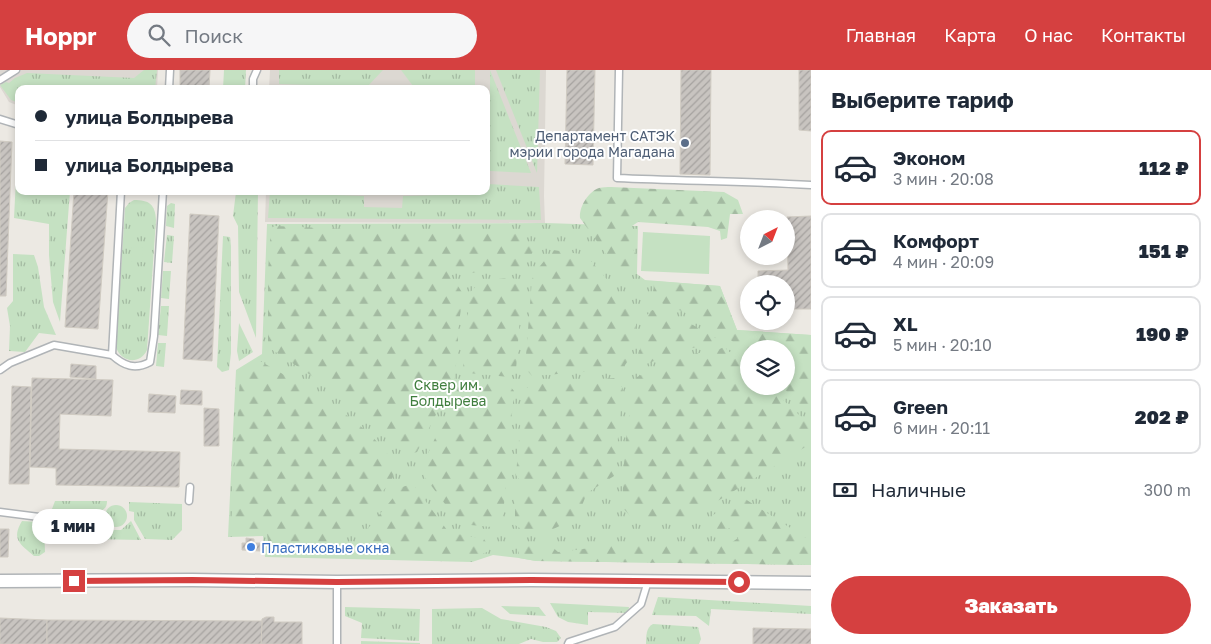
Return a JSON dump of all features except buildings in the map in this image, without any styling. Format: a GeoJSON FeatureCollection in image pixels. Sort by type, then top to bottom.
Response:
{"type":"FeatureCollection","features":[{"type":"Feature","properties":{"kind":"street"},"geometry":{"type":"LineString","coordinates":[[0,581],[192,580],[337,582],[466,580],[811,584]]}},
{"type":"Feature","properties":{"kind":"lane"},"geometry":{"type":"LineString","coordinates":[[0,80],[16,70]]}},
{"type":"Feature","properties":{"kind":"lane"},"geometry":{"type":"LineString","coordinates":[[170,70],[170,85]]}},
{"type":"Feature","properties":{"kind":"lane"},"geometry":{"type":"LineString","coordinates":[[253,85],[257,70]]}},
{"type":"Feature","properties":{"kind":"lane"},"geometry":{"type":"LineString","coordinates":[[619,70],[617,178],[811,185]]}},
{"type":"Feature","properties":{"kind":"lane"},"geometry":{"type":"LineString","coordinates":[[0,119],[15,124]]}},
{"type":"Feature","properties":{"kind":"lane"},"geometry":{"type":"LineString","coordinates":[[112,355],[121,195]]}},
{"type":"Feature","properties":{"kind":"lane"},"geometry":{"type":"LineString","coordinates":[[0,370],[54,345],[112,355],[120,362],[132,366],[150,362],[154,336],[162,195]]}},
{"type":"Feature","properties":{"kind":"lane"},"geometry":{"type":"LineString","coordinates":[[189,501],[190,487]]}},
{"type":"Feature","properties":{"kind":"lane"},"geometry":{"type":"LineString","coordinates":[[0,512],[47,518]]}},
{"type":"Feature","properties":{"kind":"lane"},"geometry":{"type":"LineString","coordinates":[[568,644],[569,642],[615,627],[641,604],[648,581]]}},
{"type":"Feature","properties":{"kind":"lane"},"geometry":{"type":"LineString","coordinates":[[337,582],[337,644]]}},
{"type":"Feature","properties":{"kind":"shaded area"},"geometry":{"type":"Polygon","coordinates":[[[0,70],[158,70],[157,85],[15,85],[15,104],[9,102],[0,87],[0,70]]]}},
{"type":"Feature","properties":{"kind":"shaded area"},"geometry":{"type":"Polygon","coordinates":[[[270,70],[546,70],[545,223],[265,222],[266,195],[490,195],[490,85],[269,85],[270,70]]]}},
{"type":"Feature","properties":{"kind":"green space"},"geometry":{"type":"Polygon","coordinates":[[[144,70],[157,70],[155,85],[15,85],[15,102],[11,100],[0,85],[6,82],[9,83],[27,73],[134,78],[144,70]]]}},
{"type":"Feature","properties":{"kind":"green space"},"geometry":{"type":"Polygon","coordinates":[[[224,70],[246,70],[245,85],[223,85],[224,70]]]}},
{"type":"Feature","properties":{"kind":"green space"},"geometry":{"type":"Polygon","coordinates":[[[279,70],[383,70],[369,85],[279,84],[279,70]]]}},
{"type":"Feature","properties":{"kind":"green space"},"geometry":{"type":"Polygon","coordinates":[[[401,70],[475,70],[475,85],[412,85],[401,70]]]}},
{"type":"Feature","properties":{"kind":"green space"},"geometry":{"type":"Polygon","coordinates":[[[490,70],[531,173],[490,171],[490,70]]]}},
{"type":"Feature","properties":{"kind":"green space"},"geometry":{"type":"Polygon","coordinates":[[[496,70],[540,70],[537,173],[496,70]]]}},
{"type":"Feature","properties":{"kind":"green space"},"geometry":{"type":"Polygon","coordinates":[[[490,184],[539,187],[541,220],[268,218],[270,195],[364,196],[364,207],[402,208],[403,196],[490,195],[490,184]]]}},
{"type":"Feature","properties":{"kind":"green space"},"geometry":{"type":"Polygon","coordinates":[[[604,187],[724,192],[738,200],[742,210],[740,214],[730,214],[727,238],[721,240],[720,231],[708,227],[638,222],[632,226],[629,245],[637,255],[637,274],[625,275],[616,269],[617,264],[609,258],[580,218],[583,205],[588,196],[595,190],[604,187]]]}},
{"type":"Feature","properties":{"kind":"green space"},"geometry":{"type":"Polygon","coordinates":[[[15,195],[70,195],[60,322],[53,302],[49,255],[49,224],[14,218],[15,195]]]}},
{"type":"Feature","properties":{"kind":"green space"},"geometry":{"type":"Polygon","coordinates":[[[236,195],[258,195],[256,338],[239,292],[238,226],[233,216],[236,195]]]}},
{"type":"Feature","properties":{"kind":"green space"},"geometry":{"type":"Polygon","coordinates":[[[134,200],[150,204],[153,207],[156,220],[147,350],[140,358],[131,360],[122,356],[116,347],[125,208],[134,200]]]}},
{"type":"Feature","properties":{"kind":"green space"},"geometry":{"type":"Polygon","coordinates":[[[171,203],[175,204],[174,228],[166,226],[167,206],[171,203]]]}},
{"type":"Feature","properties":{"kind":"green space","name":"Сквер им. Болдырева"},"geometry":{"type":"Polygon","coordinates":[[[545,223],[638,226],[637,274],[645,280],[720,286],[737,330],[811,335],[811,565],[536,561],[493,555],[472,562],[265,557],[263,536],[228,537],[236,370],[262,354],[267,224],[545,223]]]}},
{"type":"Feature","properties":{"kind":"green space"},"geometry":{"type":"Polygon","coordinates":[[[275,226],[369,230],[516,231],[535,249],[522,268],[471,273],[454,271],[450,276],[452,282],[458,286],[463,294],[454,379],[417,452],[411,454],[403,452],[378,423],[359,407],[268,347],[268,271],[271,228],[275,226]]]}},
{"type":"Feature","properties":{"kind":"green space"},"geometry":{"type":"Polygon","coordinates":[[[643,232],[710,236],[709,274],[641,271],[643,232]]]}},
{"type":"Feature","properties":{"kind":"green space"},"geometry":{"type":"Polygon","coordinates":[[[167,235],[174,236],[172,263],[164,262],[167,235]]]}},
{"type":"Feature","properties":{"kind":"green space"},"geometry":{"type":"Polygon","coordinates":[[[223,236],[230,237],[231,246],[231,353],[229,370],[222,372],[217,367],[223,236]]]}},
{"type":"Feature","properties":{"kind":"green space"},"geometry":{"type":"Polygon","coordinates":[[[132,247],[143,248],[142,262],[131,261],[132,247]]]}},
{"type":"Feature","properties":{"kind":"green space"},"geometry":{"type":"Polygon","coordinates":[[[553,250],[586,255],[638,313],[631,357],[622,369],[532,376],[525,368],[532,279],[553,250]]]}},
{"type":"Feature","properties":{"kind":"green space"},"geometry":{"type":"Polygon","coordinates":[[[13,254],[34,255],[38,267],[44,307],[56,335],[39,333],[25,352],[9,351],[10,326],[7,308],[13,301],[13,254]]]}},
{"type":"Feature","properties":{"kind":"green space"},"geometry":{"type":"Polygon","coordinates":[[[163,271],[171,271],[169,299],[161,298],[163,271]]]}},
{"type":"Feature","properties":{"kind":"green space"},"geometry":{"type":"Polygon","coordinates":[[[513,278],[522,289],[516,370],[509,377],[468,373],[463,367],[470,293],[479,284],[484,282],[494,279],[513,278]]]}},
{"type":"Feature","properties":{"kind":"green space"},"geometry":{"type":"Polygon","coordinates":[[[654,281],[720,286],[737,330],[811,335],[811,415],[790,395],[795,395],[795,340],[740,340],[740,348],[704,322],[653,300],[654,281]]]}},
{"type":"Feature","properties":{"kind":"green space"},"geometry":{"type":"Polygon","coordinates":[[[161,306],[169,306],[167,336],[158,335],[161,306]]]}},
{"type":"Feature","properties":{"kind":"green space"},"geometry":{"type":"Polygon","coordinates":[[[652,310],[678,318],[719,340],[715,344],[681,350],[639,367],[637,364],[647,315],[652,310]]]}},
{"type":"Feature","properties":{"kind":"green space"},"geometry":{"type":"Polygon","coordinates":[[[239,323],[253,352],[239,361],[237,351],[239,323]]]}},
{"type":"Feature","properties":{"kind":"green space"},"geometry":{"type":"Polygon","coordinates":[[[158,343],[166,343],[164,367],[156,366],[158,343]]]}},
{"type":"Feature","properties":{"kind":"green space"},"geometry":{"type":"Polygon","coordinates":[[[724,347],[740,361],[740,395],[778,395],[811,426],[811,443],[691,516],[680,519],[633,519],[622,507],[625,446],[633,385],[637,377],[680,357],[698,353],[711,353],[724,347]]]}},
{"type":"Feature","properties":{"kind":"green space"},"geometry":{"type":"Polygon","coordinates":[[[260,361],[336,407],[372,437],[386,452],[396,468],[392,479],[375,502],[331,552],[270,555],[267,534],[261,531],[237,532],[231,527],[240,377],[248,366],[260,361]]]}},
{"type":"Feature","properties":{"kind":"green space"},"geometry":{"type":"Polygon","coordinates":[[[614,378],[623,388],[614,476],[587,493],[577,518],[551,530],[523,530],[515,525],[515,497],[521,491],[521,482],[516,475],[523,392],[530,385],[614,378]]]}},
{"type":"Feature","properties":{"kind":"green space"},"geometry":{"type":"Polygon","coordinates":[[[467,381],[509,385],[514,391],[503,516],[492,527],[460,524],[424,476],[425,460],[460,384],[467,381]]]}},
{"type":"Feature","properties":{"kind":"green space"},"geometry":{"type":"Polygon","coordinates":[[[409,485],[415,487],[447,530],[484,539],[489,547],[489,551],[472,559],[345,556],[343,554],[370,526],[402,487],[409,485]]]}},
{"type":"Feature","properties":{"kind":"green space"},"geometry":{"type":"Polygon","coordinates":[[[742,497],[811,540],[811,565],[536,561],[519,558],[519,547],[528,543],[548,543],[558,552],[623,544],[728,545],[738,538],[743,529],[742,526],[720,530],[709,526],[713,515],[742,497]]]}},
{"type":"Feature","properties":{"kind":"green space"},"geometry":{"type":"Polygon","coordinates":[[[55,501],[107,501],[105,508],[100,511],[100,517],[103,522],[86,538],[52,538],[52,509],[55,501]]]}},
{"type":"Feature","properties":{"kind":"green space"},"geometry":{"type":"Polygon","coordinates":[[[129,502],[182,504],[182,530],[172,540],[145,539],[134,520],[134,512],[129,511],[129,502]]]}},
{"type":"Feature","properties":{"kind":"green space"},"geometry":{"type":"Polygon","coordinates":[[[116,505],[124,508],[127,516],[124,524],[116,527],[108,524],[105,516],[108,508],[116,505]]]}},
{"type":"Feature","properties":{"kind":"green space"},"geometry":{"type":"Polygon","coordinates":[[[22,521],[38,522],[40,525],[44,536],[45,552],[39,556],[34,556],[21,544],[17,537],[22,521]]]}},
{"type":"Feature","properties":{"kind":"green space"},"geometry":{"type":"Polygon","coordinates":[[[131,521],[141,540],[91,539],[105,525],[111,530],[121,530],[131,521]]]}},
{"type":"Feature","properties":{"kind":"green space"},"geometry":{"type":"Polygon","coordinates":[[[658,597],[811,606],[811,614],[711,609],[709,626],[696,616],[652,615],[658,597]]]}},
{"type":"Feature","properties":{"kind":"green space"},"geometry":{"type":"Polygon","coordinates":[[[550,603],[629,607],[628,613],[588,612],[588,625],[568,622],[558,617],[550,603]]]}},
{"type":"Feature","properties":{"kind":"green space"},"geometry":{"type":"Polygon","coordinates":[[[501,606],[539,607],[546,616],[510,614],[501,606]]]}},
{"type":"Feature","properties":{"kind":"green space"},"geometry":{"type":"Polygon","coordinates":[[[345,607],[420,609],[419,641],[361,638],[362,623],[345,616],[345,607]]]}},
{"type":"Feature","properties":{"kind":"green space"},"geometry":{"type":"Polygon","coordinates":[[[482,608],[501,619],[546,627],[556,631],[561,638],[557,642],[543,642],[531,639],[519,644],[432,644],[432,609],[482,608]]]}},
{"type":"Feature","properties":{"kind":"green space"},"geometry":{"type":"Polygon","coordinates":[[[653,624],[698,627],[701,639],[699,644],[646,644],[646,635],[653,624]]]}},
{"type":"Feature","properties":{"kind":"green space"},"geometry":{"type":"Polygon","coordinates":[[[361,641],[420,643],[420,644],[361,644],[361,641]]]}},
{"type":"Feature","properties":{"kind":"place","name":"Департамент САТЭК мэрии города Магадана"},"geometry":{"type":"Point","coordinates":[685,143]}},
{"type":"Feature","properties":{"kind":"place","name":"Пластиковые окна"},"geometry":{"type":"Point","coordinates":[251,547]}},
{"type":"Feature","properties":{"kind":"route"},"geometry":{"type":"LineString","coordinates":[[74,581],[337,582],[531,580],[739,582]]}}]}
